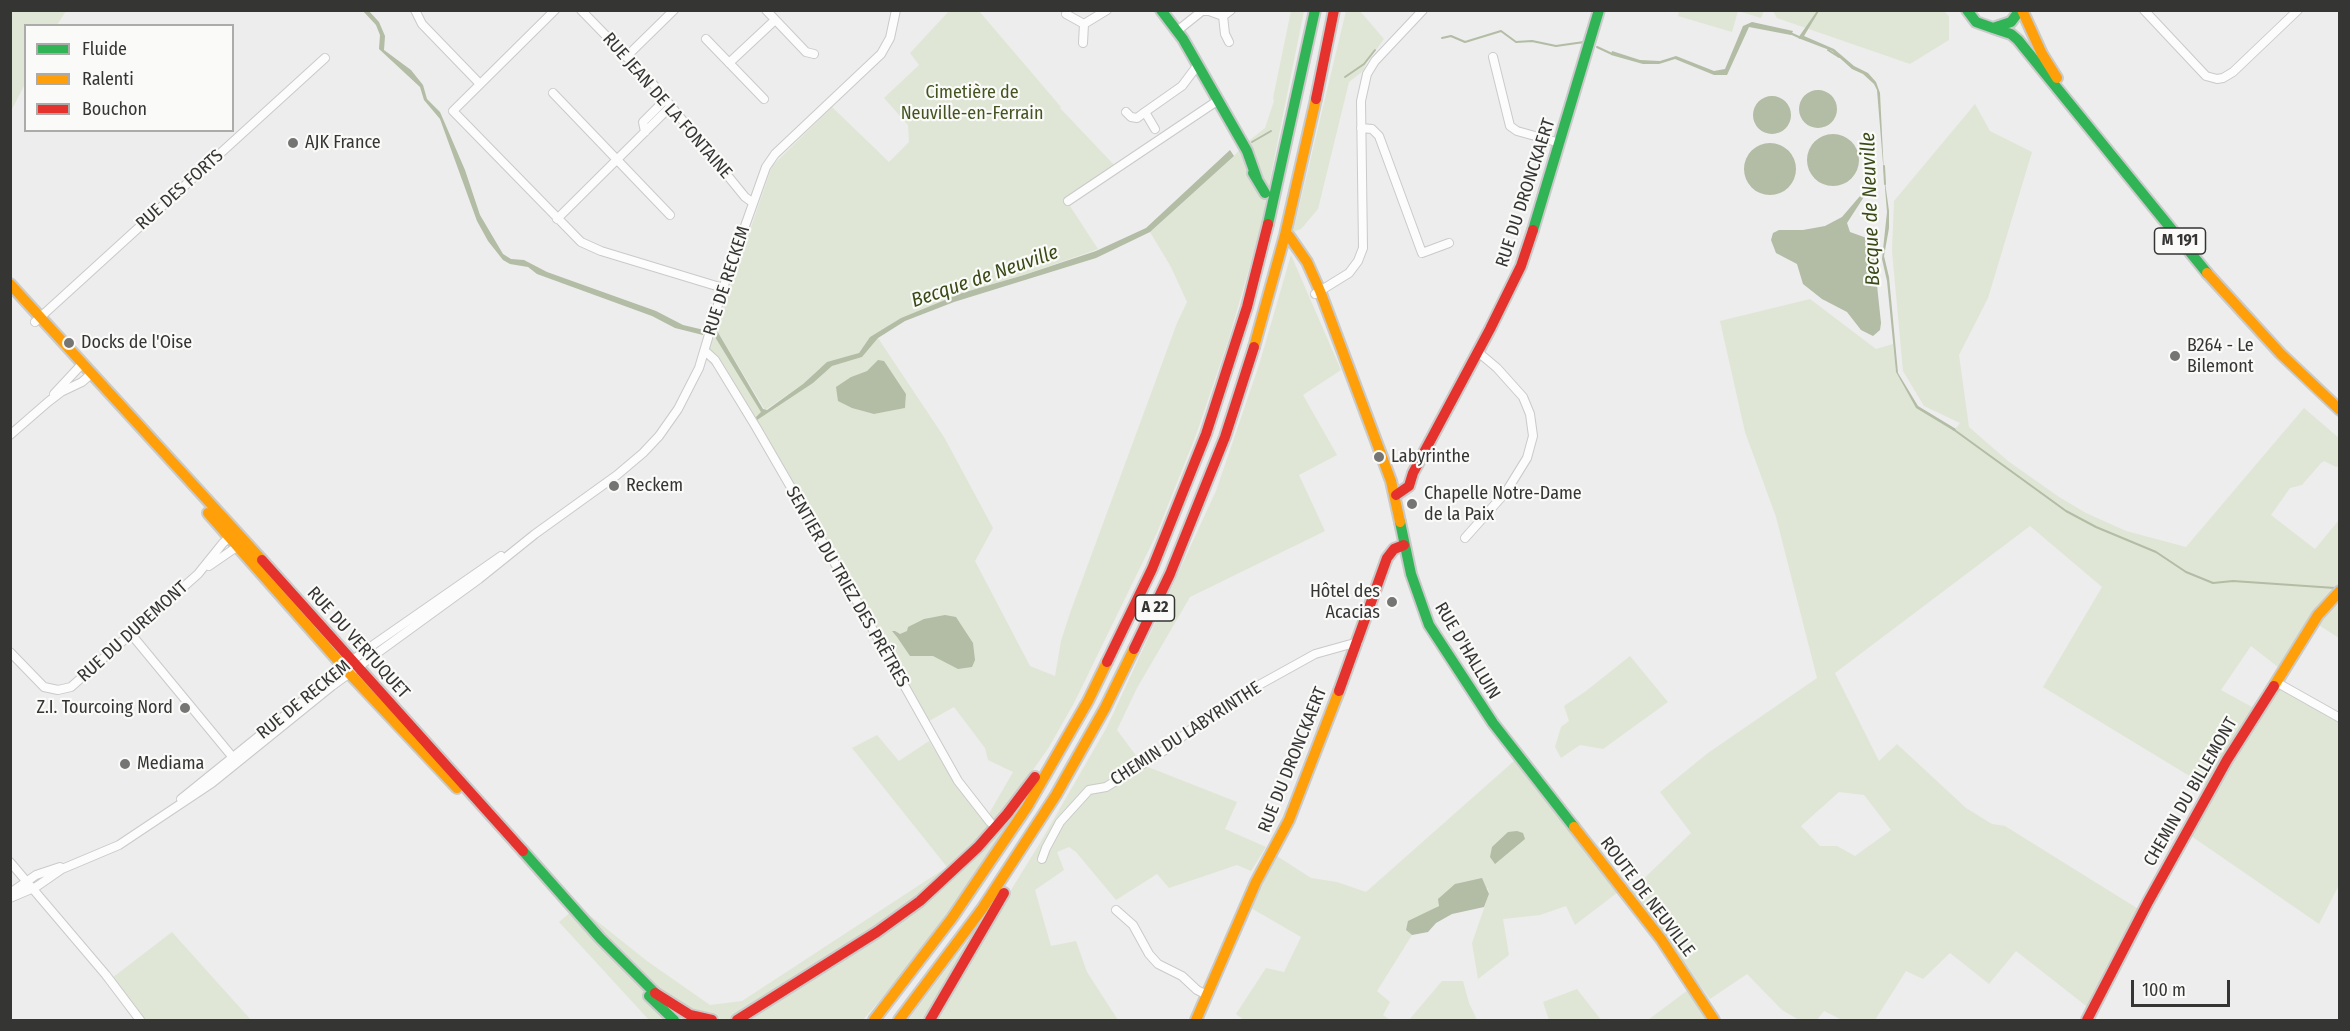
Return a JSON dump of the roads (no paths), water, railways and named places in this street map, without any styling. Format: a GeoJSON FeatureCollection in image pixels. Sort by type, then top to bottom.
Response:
{"type":"FeatureCollection","features":[{"type":"Feature","properties":{"kind":"main road"},"geometry":{"type":"LineString","coordinates":[[1161,10],[1177,31],[1250,155],[1265,194]]}},
{"type":"Feature","properties":{"kind":"main road","name":"A 22"},"geometry":{"type":"LineString","coordinates":[[874,1020],[936,940],[997,854],[1049,770],[1109,660],[1173,521],[1224,383],[1269,223],[1315,10]]}},
{"type":"Feature","properties":{"kind":"main road","name":"A 22"},"geometry":{"type":"LineString","coordinates":[[898,1020],[953,950],[1023,848],[1081,752],[1150,619],[1186,537],[1237,403],[1285,235],[1323,72],[1334,10]]}},
{"type":"Feature","properties":{"kind":"main road"},"geometry":{"type":"LineString","coordinates":[[1323,72],[1329,63],[1341,10]]}},
{"type":"Feature","properties":{"kind":"main road","name":"RUE DU DRONCKAERT"},"geometry":{"type":"LineString","coordinates":[[1396,495],[1408,488],[1413,473],[1524,260],[1599,10]]}},
{"type":"Feature","properties":{"kind":"main road"},"geometry":{"type":"LineString","coordinates":[[1967,10],[1976,22],[1993,28],[2011,22],[2021,10]]}},
{"type":"Feature","properties":{"kind":"main road","name":"M 191"},"geometry":{"type":"LineString","coordinates":[[2021,10],[2046,60],[2088,124]]}},
{"type":"Feature","properties":{"kind":"main road","name":"M 191"},"geometry":{"type":"LineString","coordinates":[[1993,28],[2014,37],[2088,124],[2208,275],[2274,347],[2340,410]]}},
{"type":"Feature","properties":{"kind":"main road","name":"RUE DU VERTUQUET"},"geometry":{"type":"LineString","coordinates":[[10,284],[38,320],[616,964],[674,1020]]}},
{"type":"Feature","properties":{"kind":"main road","name":"RUE D'HALLUIN"},"geometry":{"type":"LineString","coordinates":[[1318,293],[1396,495],[1404,545],[1421,605],[1437,639],[1485,713],[1550,796]]}},
{"type":"Feature","properties":{"kind":"main road","name":"RUE DU VERTUQUET"},"geometry":{"type":"LineString","coordinates":[[10,294],[38,320]]}},
{"type":"Feature","properties":{"kind":"main road"},"geometry":{"type":"LineString","coordinates":[[1392,483],[1408,478],[1413,473]]}},
{"type":"Feature","properties":{"kind":"main road","name":"RUE DU DRONCKAERT"},"geometry":{"type":"LineString","coordinates":[[1196,1020],[1256,882],[1289,820],[1358,642],[1389,554],[1404,545]]}},
{"type":"Feature","properties":{"kind":"main road"},"geometry":{"type":"LineString","coordinates":[[1382,574],[1392,561],[1407,557]]}},
{"type":"Feature","properties":{"kind":"main road","name":"CHEMIN DU BILLEMONT"},"geometry":{"type":"LineString","coordinates":[[2088,1020],[2184,835],[2243,733],[2321,609],[2340,591]]}},
{"type":"Feature","properties":{"kind":"main road"},"geometry":{"type":"LineString","coordinates":[[655,993],[690,1016],[723,1020],[759,1005],[877,932],[920,901],[962,864],[998,825],[1028,787],[1109,660]]}},
{"type":"Feature","properties":{"kind":"main road","name":"RUE DU VERTUQUET"},"geometry":{"type":"LineString","coordinates":[[351,667],[600,938],[685,1020]]}},
{"type":"Feature","properties":{"kind":"main road"},"geometry":{"type":"LineString","coordinates":[[930,1020],[1085,755],[1121,678]]}},
{"type":"Feature","properties":{"kind":"main road","name":"ROUTE DE NEUVILLE"},"geometry":{"type":"LineString","coordinates":[[1550,796],[1661,939],[1714,1020]]}},
{"type":"Feature","properties":{"kind":"street"},"geometry":{"type":"LineString","coordinates":[[415,10],[422,24],[480,84]]}},
{"type":"Feature","properties":{"kind":"street"},"geometry":{"type":"LineString","coordinates":[[555,10],[453,111],[577,239],[595,249],[723,288]]}},
{"type":"Feature","properties":{"kind":"street","name":"RUE JEAN DE LA FONTAINE"},"geometry":{"type":"LineString","coordinates":[[581,10],[669,103],[745,197],[752,202]]}},
{"type":"Feature","properties":{"kind":"street"},"geometry":{"type":"LineString","coordinates":[[626,57],[674,10]]}},
{"type":"Feature","properties":{"kind":"street"},"geometry":{"type":"LineString","coordinates":[[766,10],[806,52],[814,54]]}},
{"type":"Feature","properties":{"kind":"street","name":"RUE DE RECKEM"},"geometry":{"type":"LineString","coordinates":[[10,893],[27,880],[46,871],[113,849],[137,833],[236,760],[351,667],[479,579],[535,534],[617,476],[649,447],[682,402],[705,351],[723,288],[765,167],[772,157],[884,50],[890,38],[896,10]]}},
{"type":"Feature","properties":{"kind":"street"},"geometry":{"type":"LineString","coordinates":[[1084,24],[1107,10]]}},
{"type":"Feature","properties":{"kind":"street"},"geometry":{"type":"LineString","coordinates":[[1177,31],[1202,11],[1209,10],[1223,16]]}},
{"type":"Feature","properties":{"kind":"street"},"geometry":{"type":"LineString","coordinates":[[1223,16],[1231,10]]}},
{"type":"Feature","properties":{"kind":"street"},"geometry":{"type":"LineString","coordinates":[[1318,293],[1349,273],[1358,261],[1363,248],[1361,96],[1370,69],[1377,58],[1423,10]]}},
{"type":"Feature","properties":{"kind":"street"},"geometry":{"type":"LineString","coordinates":[[2144,10],[2206,76],[2217,79],[2233,72],[2298,10]]}},
{"type":"Feature","properties":{"kind":"street"},"geometry":{"type":"LineString","coordinates":[[1066,14],[1084,24]]}},
{"type":"Feature","properties":{"kind":"street"},"geometry":{"type":"LineString","coordinates":[[1223,16],[1225,34],[1229,42]]}},
{"type":"Feature","properties":{"kind":"street"},"geometry":{"type":"LineString","coordinates":[[729,63],[775,20]]}},
{"type":"Feature","properties":{"kind":"street"},"geometry":{"type":"LineString","coordinates":[[1083,43],[1084,24]]}},
{"type":"Feature","properties":{"kind":"street"},"geometry":{"type":"LineString","coordinates":[[706,39],[764,99]]}},
{"type":"Feature","properties":{"kind":"street"},"geometry":{"type":"LineString","coordinates":[[1492,57],[1510,126],[1517,131],[1560,143]]}},
{"type":"Feature","properties":{"kind":"street","name":"RUE DES FORTS"},"geometry":{"type":"LineString","coordinates":[[38,320],[326,58]]}},
{"type":"Feature","properties":{"kind":"street"},"geometry":{"type":"LineString","coordinates":[[1126,112],[1131,117],[1137,118],[1184,83],[1197,66]]}},
{"type":"Feature","properties":{"kind":"street"},"geometry":{"type":"LineString","coordinates":[[553,93],[670,215]]}},
{"type":"Feature","properties":{"kind":"street"},"geometry":{"type":"LineString","coordinates":[[1068,201],[1217,101]]}},
{"type":"Feature","properties":{"kind":"street"},"geometry":{"type":"LineString","coordinates":[[556,219],[645,132],[669,103]]}},
{"type":"Feature","properties":{"kind":"street"},"geometry":{"type":"LineString","coordinates":[[1145,112],[1155,129]]}},
{"type":"Feature","properties":{"kind":"street"},"geometry":{"type":"LineString","coordinates":[[1361,128],[1372,129],[1379,136],[1422,253],[1449,243]]}},
{"type":"Feature","properties":{"kind":"street","name":"SENTIER DU TRIEZ DES PRÊTRES"},"geometry":{"type":"LineString","coordinates":[[705,351],[715,360],[761,437],[958,781],[990,822]]}},
{"type":"Feature","properties":{"kind":"street"},"geometry":{"type":"LineString","coordinates":[[1465,538],[1506,492],[1527,458],[1533,436],[1530,414],[1523,397],[1497,368],[1478,352]]}},
{"type":"Feature","properties":{"kind":"street"},"geometry":{"type":"LineString","coordinates":[[10,435],[48,402],[80,366]]}},
{"type":"Feature","properties":{"kind":"street"},"geometry":{"type":"LineString","coordinates":[[48,402],[88,376]]}},
{"type":"Feature","properties":{"kind":"street","name":"RUE DU DUREMONT"},"geometry":{"type":"LineString","coordinates":[[198,574],[232,535]]}},
{"type":"Feature","properties":{"kind":"street","name":"RUE DU DUREMONT"},"geometry":{"type":"LineString","coordinates":[[10,652],[40,684],[48,689],[62,690],[79,681],[198,574],[241,544]]}},
{"type":"Feature","properties":{"kind":"street"},"geometry":{"type":"LineString","coordinates":[[131,634],[236,760]]}},
{"type":"Feature","properties":{"kind":"street","name":"CHEMIN DU LABYRINTHE"},"geometry":{"type":"LineString","coordinates":[[1042,859],[1060,822],[1089,790],[1106,787],[1174,744],[1207,717],[1315,654],[1358,642]]}},
{"type":"Feature","properties":{"kind":"street"},"geometry":{"type":"LineString","coordinates":[[2276,682],[2340,718]]}},
{"type":"Feature","properties":{"kind":"street"},"geometry":{"type":"LineString","coordinates":[[10,862],[106,975],[140,1020]]}},
{"type":"Feature","properties":{"kind":"street","name":"RUE DE RECKEM"},"geometry":{"type":"LineString","coordinates":[[10,898],[34,888],[70,865]]}},
{"type":"Feature","properties":{"kind":"street"},"geometry":{"type":"LineString","coordinates":[[1116,910],[1133,925],[1149,954],[1158,963],[1182,976],[1197,990],[1207,995]]}},
{"type":"Feature","properties":{"kind":"waterway","name":"Becque de Neuville"},"geometry":{"type":"LineString","coordinates":[[1442,38],[1451,36],[1465,42],[1501,31],[1516,42],[1532,41],[1556,46],[1584,42]]}},
{"type":"Feature","properties":{"kind":"waterway","name":"Becque de Neuville"},"geometry":{"type":"LineString","coordinates":[[1790,33],[1801,38]]}},
{"type":"Feature","properties":{"kind":"waterway","name":"Becque de Neuville"},"geometry":{"type":"LineString","coordinates":[[1597,47],[1612,54]]}},
{"type":"Feature","properties":{"kind":"waterway","name":"Becque de Neuville"},"geometry":{"type":"LineString","coordinates":[[1345,77],[1364,64],[1375,50]]}},
{"type":"Feature","properties":{"kind":"waterway","name":"Becque de Neuville"},"geometry":{"type":"LineString","coordinates":[[1828,50],[1839,57]]}},
{"type":"Feature","properties":{"kind":"waterway","name":"Becque de Neuville"},"geometry":{"type":"LineString","coordinates":[[1252,142],[1271,131]]}},
{"type":"Feature","properties":{"kind":"waterway","name":"Becque de Neuville"},"geometry":{"type":"LineString","coordinates":[[1884,166],[1885,184]]}},
{"type":"Feature","properties":{"kind":"waterway","name":"Becque de Neuville"},"geometry":{"type":"LineString","coordinates":[[1953,429],[2066,511],[2096,527],[2156,552],[2186,572],[2213,583],[2233,581],[2335,588]]}},
{"type":"Feature","properties":{"kind":"place","name":"AJK France"},"geometry":{"type":"Point","coordinates":[293,143]}},
{"type":"Feature","properties":{"kind":"place","name":"Docks de l'Oise"},"geometry":{"type":"Point","coordinates":[69,343]}},
{"type":"Feature","properties":{"kind":"place","name":"B264 - Le Bilemont"},"geometry":{"type":"Point","coordinates":[2175,356]}},
{"type":"Feature","properties":{"kind":"place","name":"Labyrinthe"},"geometry":{"type":"Point","coordinates":[1379,457]}},
{"type":"Feature","properties":{"kind":"place","name":"Reckem"},"geometry":{"type":"Point","coordinates":[614,486]}},
{"type":"Feature","properties":{"kind":"place","name":"Chapelle Notre-Dame de la Paix"},"geometry":{"type":"Point","coordinates":[1412,504]}},
{"type":"Feature","properties":{"kind":"place","name":"Hôtel des Acacias"},"geometry":{"type":"Point","coordinates":[1392,602]}},
{"type":"Feature","properties":{"kind":"place","name":"Z.I. Tourcoing Nord"},"geometry":{"type":"Point","coordinates":[185,708]}},
{"type":"Feature","properties":{"kind":"place","name":"Mediama"},"geometry":{"type":"Point","coordinates":[125,764]}},
{"type":"Feature","properties":{"kind":"park label","name":"Cimetière de Neuville-en-Ferrain"},"geometry":{"type":"Point","coordinates":[972,103]}}]}
